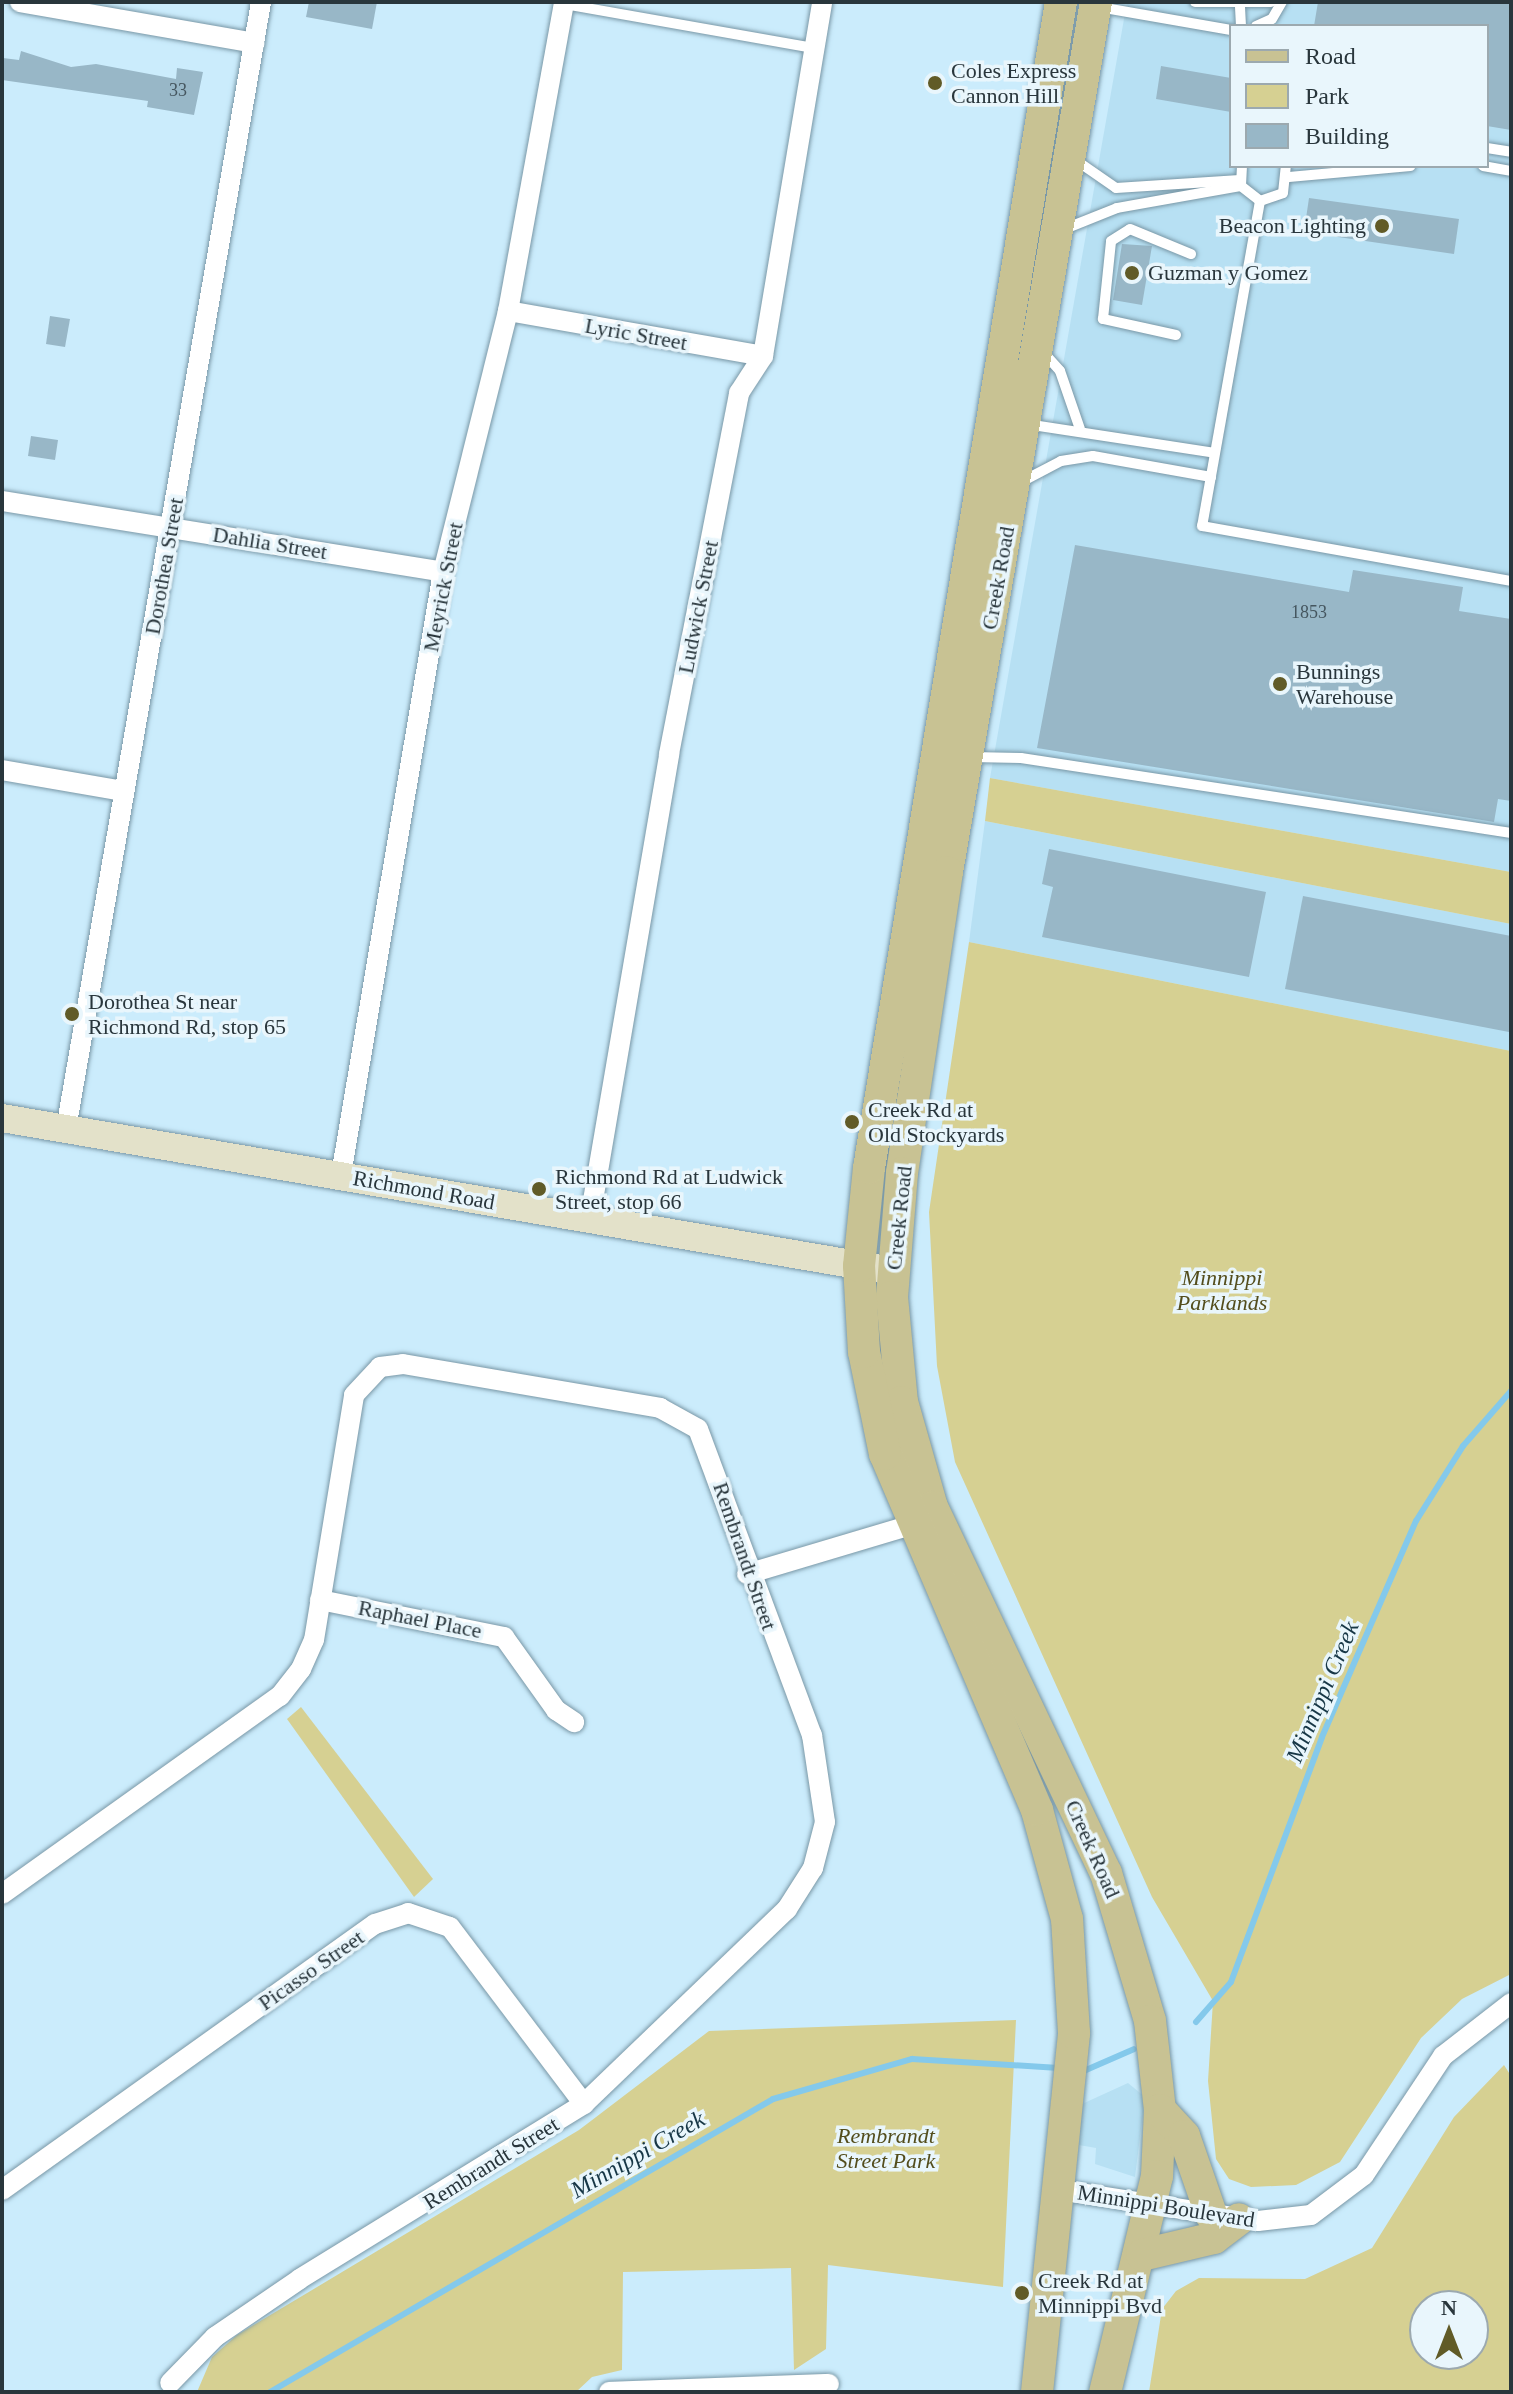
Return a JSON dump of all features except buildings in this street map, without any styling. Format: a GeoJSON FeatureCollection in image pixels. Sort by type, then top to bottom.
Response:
{"type":"FeatureCollection","features":[{"type":"Feature","properties":{"kind":"main road","name":"Creek Road"},"geometry":{"type":"LineString","coordinates":[[1037,2392],[1060,2190],[1075,2011],[1063,1898],[1025,1779],[911,1525],[869,1385],[859,1266],[869,1168],[1006,434],[1061,2]]}},
{"type":"Feature","properties":{"kind":"main road","name":"Creek Road"},"geometry":{"type":"LineString","coordinates":[[1094,3],[1037,346],[1006,434],[1013,487],[966,758],[892,1271],[902,1402],[932,1507],[1106,1873],[1146,1998],[1160,2110],[1153,2205],[1105,2392]]}},
{"type":"Feature","properties":{"kind":"main road","name":"Richmond Road"},"geometry":{"type":"LineString","coordinates":[[2,1118],[892,1271]]}},
{"type":"Feature","properties":{"kind":"main road"},"geometry":{"type":"LineString","coordinates":[[1063,1898],[1085,1894],[1106,1873]]}},
{"type":"Feature","properties":{"kind":"main road"},"geometry":{"type":"LineString","coordinates":[[1142,2255],[1214,2238],[1225,2216],[1184,2136],[1160,2110]]}},
{"type":"Feature","properties":{"kind":"street"},"geometry":{"type":"LineString","coordinates":[[20,2],[254,43]]}},
{"type":"Feature","properties":{"kind":"street","name":"Dorothea Street"},"geometry":{"type":"LineString","coordinates":[[66,1129],[261,2]]}},
{"type":"Feature","properties":{"kind":"street","name":"Ludwick Street"},"geometry":{"type":"LineString","coordinates":[[590,1218],[739,393],[763,356],[822,2]]}},
{"type":"Feature","properties":{"kind":"street","name":"Meyrick Street"},"geometry":{"type":"LineString","coordinates":[[341,1175],[443,572],[508,311],[564,3]]}},
{"type":"Feature","properties":{"kind":"street","name":"Lyric Street"},"geometry":{"type":"LineString","coordinates":[[508,311],[763,356]]}},
{"type":"Feature","properties":{"kind":"street","name":"Dahlia Street"},"geometry":{"type":"LineString","coordinates":[[2,501],[443,572]]}},
{"type":"Feature","properties":{"kind":"street"},"geometry":{"type":"LineString","coordinates":[[2,770],[124,791]]}},
{"type":"Feature","properties":{"kind":"street","name":"Rembrandt Street"},"geometry":{"type":"LineString","coordinates":[[2,1894],[280,1696],[314,1640],[354,1395],[380,1367],[403,1364],[682,1417],[711,1452],[747,1574],[812,1735],[825,1786],[825,1822],[813,1868],[787,1909],[584,2104],[300,2279],[215,2337],[170,2383]]}},
{"type":"Feature","properties":{"kind":"street"},"geometry":{"type":"LineString","coordinates":[[747,1574],[911,1525]]}},
{"type":"Feature","properties":{"kind":"street","name":"Raphael Place"},"geometry":{"type":"LineString","coordinates":[[320,1600],[504,1637],[556,1710],[574,1722]]}},
{"type":"Feature","properties":{"kind":"street","name":"Picasso Street"},"geometry":{"type":"LineString","coordinates":[[2,2190],[375,1924],[408,1913],[450,1927],[584,2104]]}},
{"type":"Feature","properties":{"kind":"street","name":"Minnippi Boulevard"},"geometry":{"type":"LineString","coordinates":[[1060,2190],[1225,2216],[1284,2221],[1338,2201],[1364,2175],[1443,2056],[1511,2003]]}},
{"type":"Feature","properties":{"kind":"street"},"geometry":{"type":"LineString","coordinates":[[609,2392],[829,2384]]}},
{"type":"Feature","properties":{"kind":"lane"},"geometry":{"type":"LineString","coordinates":[[1195,2],[1240,7],[1271,2]]}},
{"type":"Feature","properties":{"kind":"lane"},"geometry":{"type":"LineString","coordinates":[[1261,24],[1272,19],[1282,2]]}},
{"type":"Feature","properties":{"kind":"lane"},"geometry":{"type":"LineString","coordinates":[[564,3],[814,48]]}},
{"type":"Feature","properties":{"kind":"lane"},"geometry":{"type":"LineString","coordinates":[[1094,3],[1229,30]]}},
{"type":"Feature","properties":{"kind":"lane"},"geometry":{"type":"LineString","coordinates":[[1240,7],[1241,24]]}},
{"type":"Feature","properties":{"kind":"lane"},"geometry":{"type":"LineString","coordinates":[[1489,148],[1511,152]]}},
{"type":"Feature","properties":{"kind":"lane"},"geometry":{"type":"LineString","coordinates":[[1070,154],[1116,188],[1241,183],[1260,201]]}},
{"type":"Feature","properties":{"kind":"lane"},"geometry":{"type":"LineString","coordinates":[[1489,167],[1511,171]]}},
{"type":"Feature","properties":{"kind":"lane"},"geometry":{"type":"LineString","coordinates":[[1241,183],[1242,168]]}},
{"type":"Feature","properties":{"kind":"lane"},"geometry":{"type":"LineString","coordinates":[[1260,201],[1283,193],[1287,172],[1370,168]]}},
{"type":"Feature","properties":{"kind":"lane"},"geometry":{"type":"LineString","coordinates":[[1057,233],[1117,208],[1241,183]]}},
{"type":"Feature","properties":{"kind":"lane"},"geometry":{"type":"LineString","coordinates":[[1260,201],[1202,526],[1511,581]]}},
{"type":"Feature","properties":{"kind":"lane"},"geometry":{"type":"LineString","coordinates":[[1176,335],[1103,319],[1111,241],[1130,229],[1191,254]]}},
{"type":"Feature","properties":{"kind":"lane"},"geometry":{"type":"LineString","coordinates":[[1037,346],[1060,371],[1080,429]]}},
{"type":"Feature","properties":{"kind":"lane"},"geometry":{"type":"LineString","coordinates":[[1006,434],[1080,429],[1215,453]]}},
{"type":"Feature","properties":{"kind":"lane"},"geometry":{"type":"LineString","coordinates":[[1013,487],[1061,461],[1093,456],[1211,477]]}},
{"type":"Feature","properties":{"kind":"lane"},"geometry":{"type":"LineString","coordinates":[[966,758],[1021,758],[1511,833]]}},
{"type":"Feature","properties":{"kind":"shaded area"},"geometry":{"type":"Polygon","coordinates":[[[1127,2],[1511,2],[1511,872],[990,778],[1127,2]]]}},
{"type":"Feature","properties":{"kind":"shaded area"},"geometry":{"type":"Polygon","coordinates":[[[985,821],[1511,924],[1511,1051],[969,942],[985,821]]]}},
{"type":"Feature","properties":{"kind":"shaded area"},"geometry":{"type":"Polygon","coordinates":[[[1128,2083],[1145,2097],[1135,2177],[1095,2164],[1096,2148],[1079,2145],[1082,2104],[1128,2083]]]}},
{"type":"Feature","properties":{"kind":"green space"},"geometry":{"type":"Polygon","coordinates":[[[990,778],[1511,872],[1511,924],[985,821],[990,778]]]}},
{"type":"Feature","properties":{"kind":"green space","name":"Minnippi Parklands"},"geometry":{"type":"Polygon","coordinates":[[[969,942],[1511,1051],[1511,1974],[1462,1999],[1421,2038],[1340,2162],[1296,2185],[1251,2187],[1229,2179],[1216,2159],[1208,2081],[1213,2001],[1152,1897],[955,1462],[937,1366],[929,1212],[969,942]]]}},
{"type":"Feature","properties":{"kind":"green space"},"geometry":{"type":"Polygon","coordinates":[[[301,1707],[433,1879],[414,1897],[287,1719],[301,1707]]]}},
{"type":"Feature","properties":{"kind":"green space","name":"Rembrandt Street Park"},"geometry":{"type":"Polygon","coordinates":[[[1016,2020],[1003,2287],[828,2265],[826,2349],[794,2370],[791,2268],[623,2272],[622,2370],[592,2377],[576,2392],[197,2392],[212,2357],[237,2335],[579,2130],[709,2031],[1016,2020]]]}},
{"type":"Feature","properties":{"kind":"green space"},"geometry":{"type":"Polygon","coordinates":[[[1504,2065],[1511,2076],[1511,2392],[1149,2392],[1162,2309],[1176,2291],[1199,2278],[1305,2279],[1372,2248],[1454,2117],[1504,2065]]]}},
{"type":"Feature","properties":{"kind":"waterway","name":"Minnippi Creek"},"geometry":{"type":"LineString","coordinates":[[1196,2022],[1231,1982],[1322,1737],[1416,1521],[1463,1446],[1511,1391]]}},
{"type":"Feature","properties":{"kind":"waterway","name":"Minnippi Creek"},"geometry":{"type":"LineString","coordinates":[[1086,2070],[1134,2049]]}},
{"type":"Feature","properties":{"kind":"waterway","name":"Minnippi Creek"},"geometry":{"type":"LineString","coordinates":[[270,2392],[773,2099],[912,2059],[1059,2068]]}},
{"type":"Feature","properties":{"kind":"place","name":"Coles Express Cannon Hill"},"geometry":{"type":"Point","coordinates":[935,83]}},
{"type":"Feature","properties":{"kind":"place","name":"Beacon Lighting"},"geometry":{"type":"Point","coordinates":[1382,226]}},
{"type":"Feature","properties":{"kind":"place","name":"Guzman y Gomez"},"geometry":{"type":"Point","coordinates":[1132,273]}},
{"type":"Feature","properties":{"kind":"place","name":"Bunnings Warehouse"},"geometry":{"type":"Point","coordinates":[1280,684]}},
{"type":"Feature","properties":{"kind":"place","name":"Dorothea St near Richmond Rd, stop 65"},"geometry":{"type":"Point","coordinates":[72,1014]}},
{"type":"Feature","properties":{"kind":"place","name":"Creek Rd at Old Stockyards"},"geometry":{"type":"Point","coordinates":[852,1122]}},
{"type":"Feature","properties":{"kind":"place","name":"Richmond Rd at Ludwick Street, stop 66"},"geometry":{"type":"Point","coordinates":[539,1189]}},
{"type":"Feature","properties":{"kind":"place","name":"Creek Rd at Minnippi Bvd"},"geometry":{"type":"Point","coordinates":[1022,2293]}}]}
